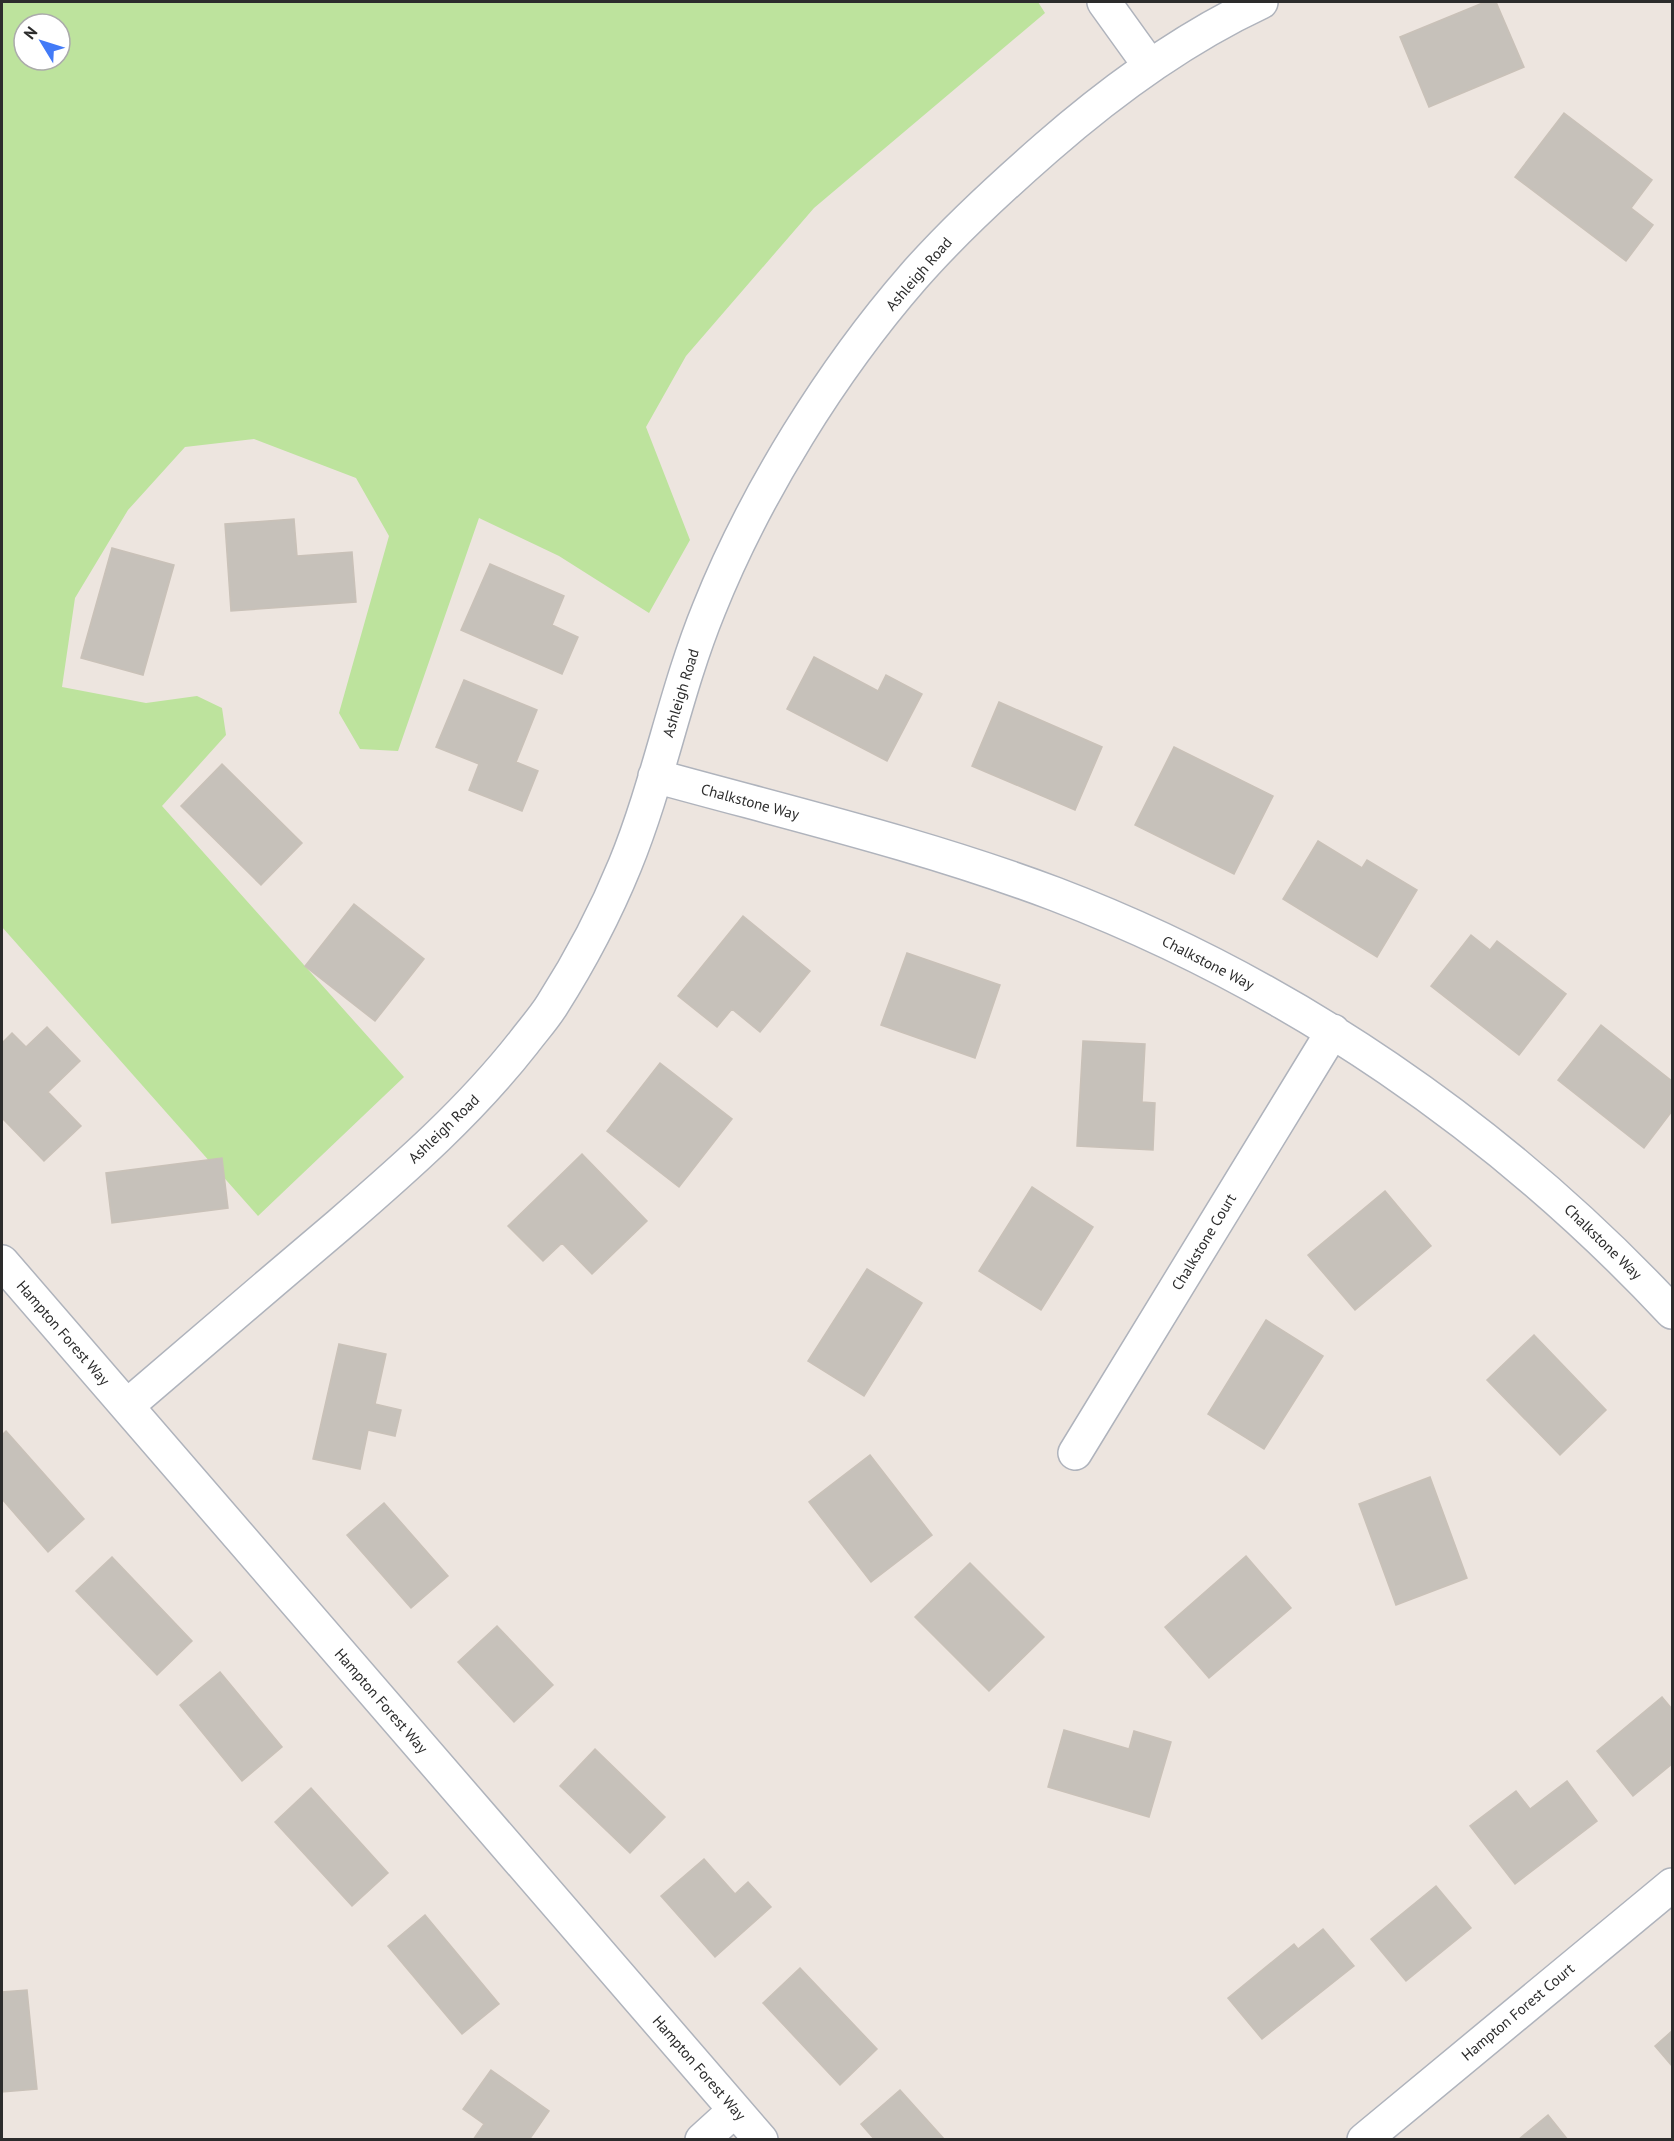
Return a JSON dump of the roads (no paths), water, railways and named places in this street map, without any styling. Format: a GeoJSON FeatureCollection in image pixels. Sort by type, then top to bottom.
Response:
{"type":"FeatureCollection","features":[{"type":"Feature","properties":{"kind":"street"},"geometry":{"type":"LineString","coordinates":[[1104,2],[1149,66]]}},
{"type":"Feature","properties":{"kind":"street","name":"Ashleigh Road"},"geometry":{"type":"LineString","coordinates":[[127,1406],[382,1187],[463,1114],[550,1010],[599,924],[627,862],[691,657],[731,558],[782,462],[845,364],[912,278],[987,200],[1080,118],[1149,66],[1245,9],[1261,2]]}},
{"type":"Feature","properties":{"kind":"street","name":"Chalkstone Way"},"geometry":{"type":"LineString","coordinates":[[655,776],[935,853],[1054,893],[1131,925],[1256,987],[1333,1031],[1469,1125],[1547,1190],[1623,1260],[1672,1312]]}},
{"type":"Feature","properties":{"kind":"street","name":"Chalkstone Court"},"geometry":{"type":"LineString","coordinates":[[1075,1453],[1333,1031]]}},
{"type":"Feature","properties":{"kind":"street","name":"Hampton Forest Way"},"geometry":{"type":"LineString","coordinates":[[2,1262],[761,2139]]}},
{"type":"Feature","properties":{"kind":"street","name":"Hampton Forest Court"},"geometry":{"type":"LineString","coordinates":[[1364,2139],[1672,1885]]}},
{"type":"Feature","properties":{"kind":"street"},"geometry":{"type":"LineString","coordinates":[[702,2139],[735,2110]]}}]}
